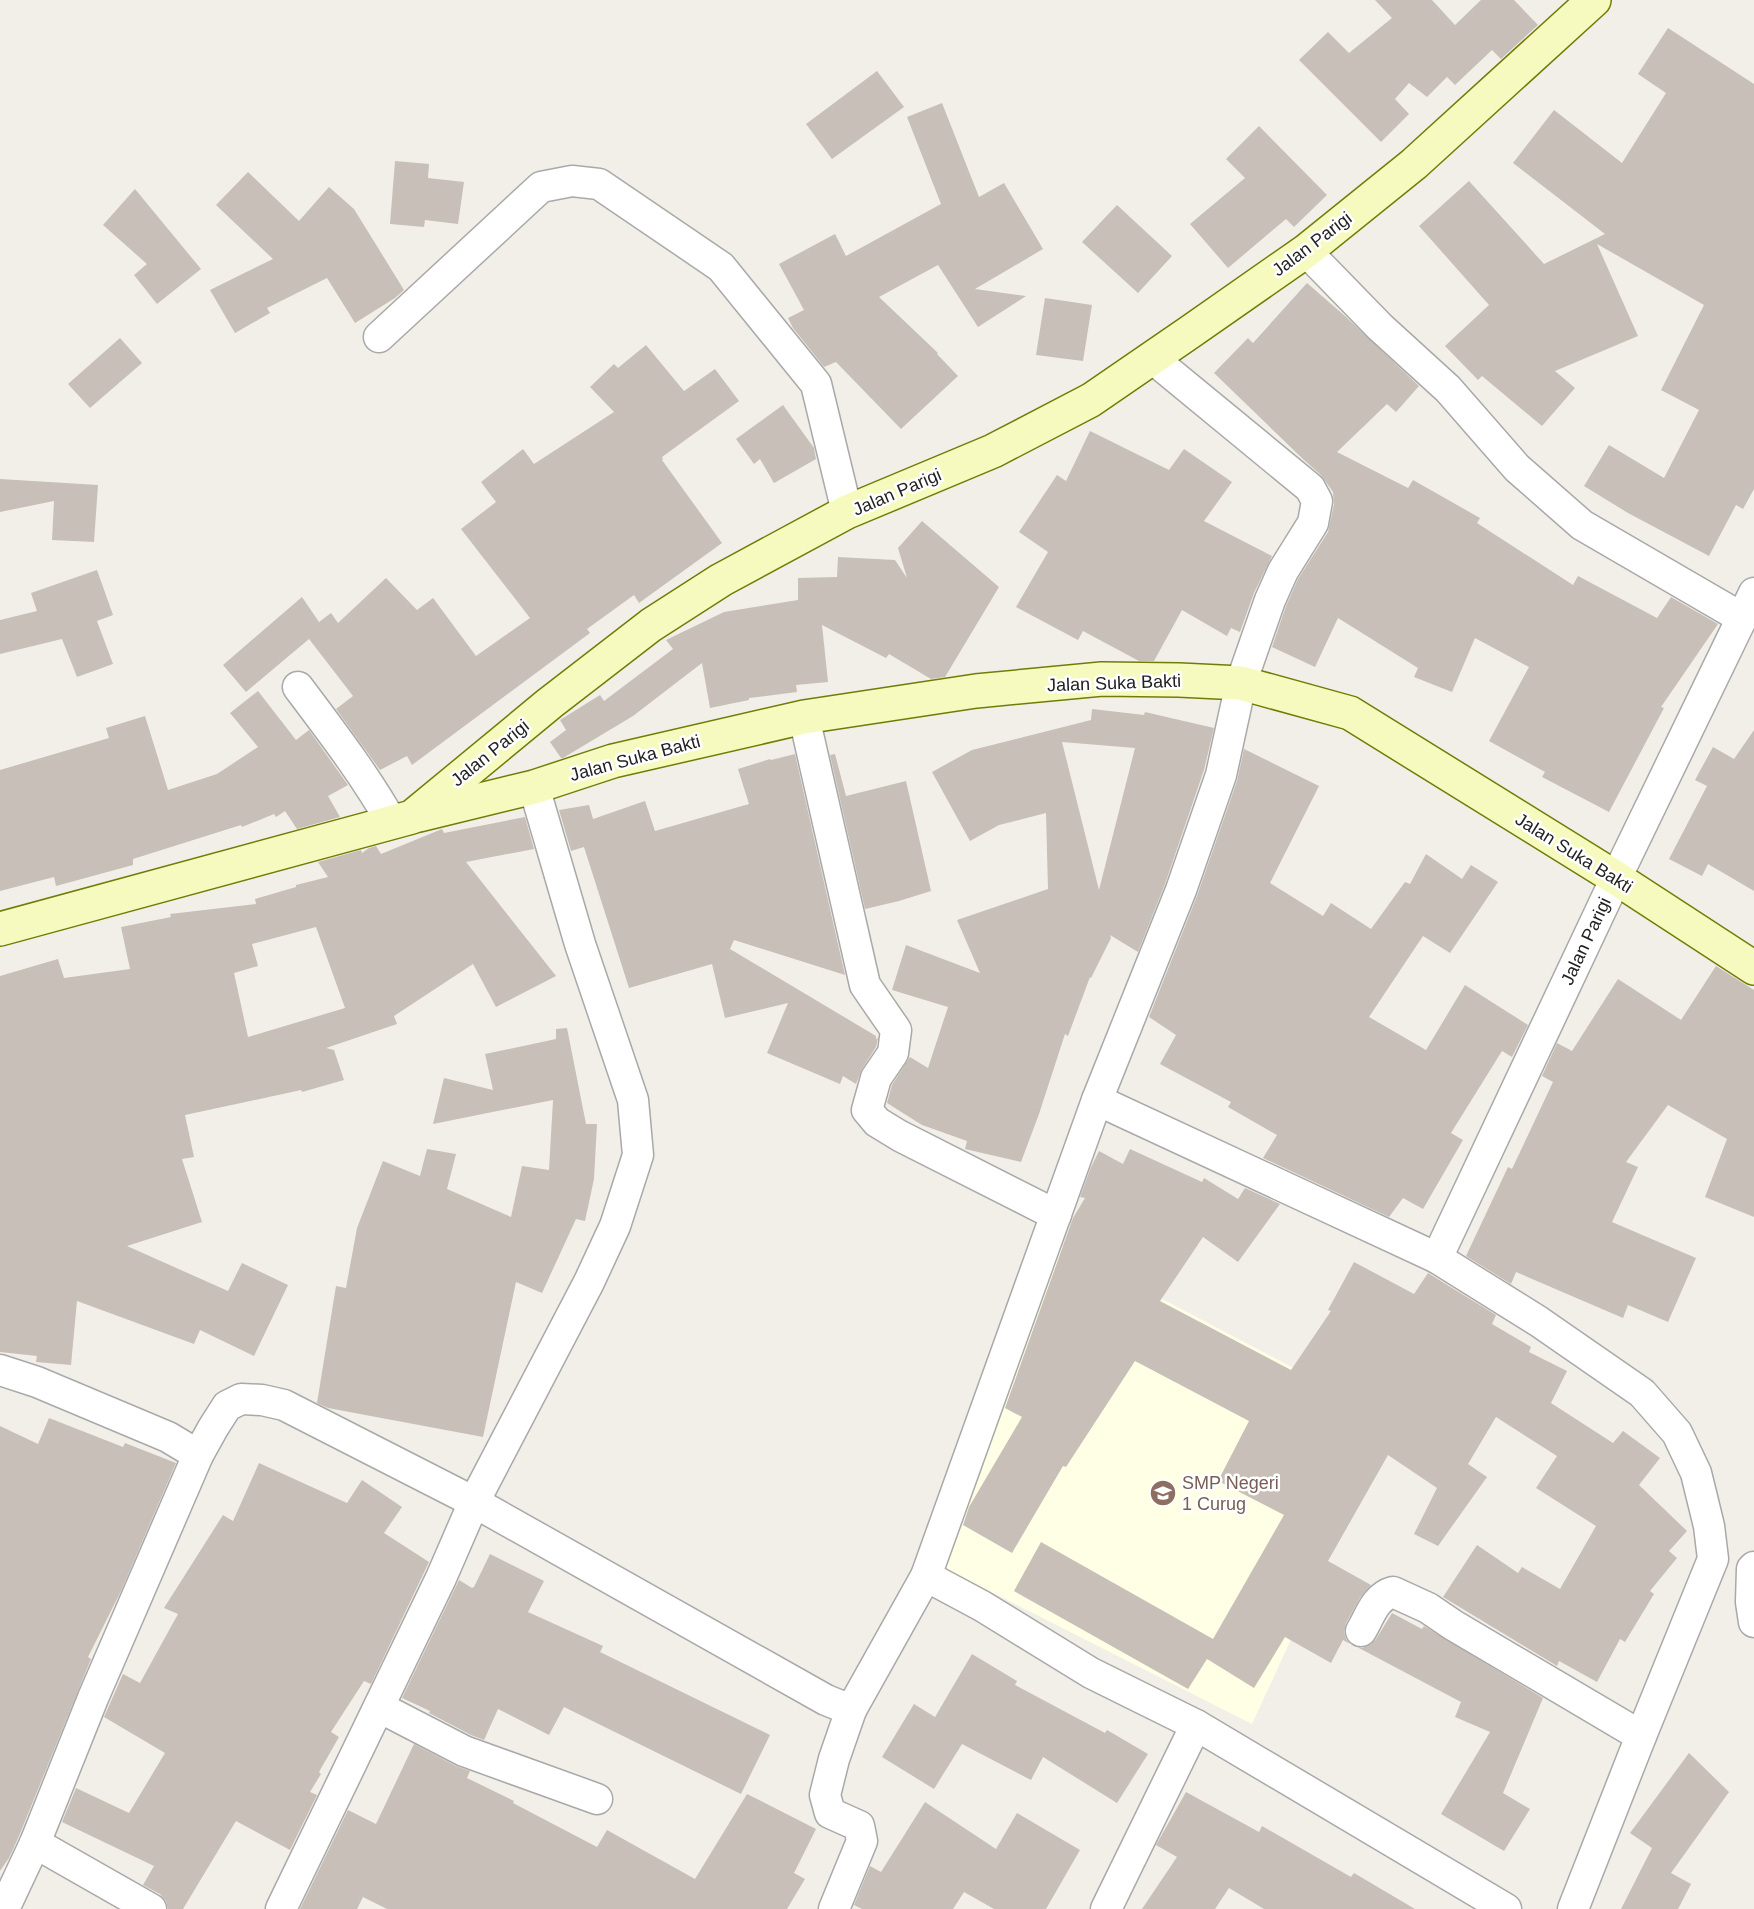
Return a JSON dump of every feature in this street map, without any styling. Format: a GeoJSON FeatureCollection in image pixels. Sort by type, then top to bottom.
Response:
{"type":"FeatureCollection","features":[{"type":"Feature","properties":{"kind":"main road","name":"Jalan Parigi"},"geometry":{"type":"LineString","coordinates":[[0,929],[402,820],[651,625],[721,580],[847,513],[993,451],[1091,400],[1306,251],[1414,164],[1594,0]]}},
{"type":"Feature","properties":{"kind":"main road","name":"Jalan Suka Bakti"},"geometry":{"type":"LineString","coordinates":[[402,820],[534,787],[612,760],[804,717],[976,691],[1102,680],[1241,683],[1350,713],[1616,878],[1754,968]]}},
{"type":"Feature","properties":{"kind":"street"},"geometry":{"type":"LineString","coordinates":[[379,338],[541,188],[572,181],[599,184],[721,267],[816,384],[847,513]]}},
{"type":"Feature","properties":{"kind":"street"},"geometry":{"type":"LineString","coordinates":[[1306,251],[1380,327],[1448,389],[1517,468],[1582,525],[1748,606]]}},
{"type":"Feature","properties":{"kind":"street"},"geometry":{"type":"LineString","coordinates":[[834,1909],[862,1841],[859,1826],[830,1813],[825,1795],[834,1759],[851,1710],[926,1575],[1097,1100],[1181,890],[1221,775],[1241,683],[1270,600],[1283,571],[1313,523],[1317,501],[1310,488],[1152,358]]}},
{"type":"Feature","properties":{"kind":"street","name":"Jalan Parigi"},"geometry":{"type":"LineString","coordinates":[[1437,1258],[1616,878],[1748,606]]}},
{"type":"Feature","properties":{"kind":"street"},"geometry":{"type":"LineString","coordinates":[[298,687],[379,801],[402,820]]}},
{"type":"Feature","properties":{"kind":"street"},"geometry":{"type":"LineString","coordinates":[[804,717],[865,985],[896,1030],[893,1053],[876,1078],[867,1110],[877,1122],[900,1136],[1056,1215]]}},
{"type":"Feature","properties":{"kind":"street"},"geometry":{"type":"LineString","coordinates":[[281,1909],[441,1578],[474,1502],[589,1282],[615,1226],[638,1155],[633,1100],[580,944],[534,787]]}},
{"type":"Feature","properties":{"kind":"street"},"geometry":{"type":"LineString","coordinates":[[1097,1100],[1437,1258],[1538,1321],[1641,1393],[1677,1432],[1696,1473],[1709,1526],[1713,1559],[1573,1909]]}},
{"type":"Feature","properties":{"kind":"street"},"geometry":{"type":"LineString","coordinates":[[0,1370],[37,1382],[168,1437],[198,1455]]}},
{"type":"Feature","properties":{"kind":"street"},"geometry":{"type":"LineString","coordinates":[[4,1909],[35,1843],[93,1698],[198,1455],[227,1406],[241,1399],[262,1400],[284,1406],[474,1502],[816,1694],[851,1710]]}},
{"type":"Feature","properties":{"kind":"street"},"geometry":{"type":"LineString","coordinates":[[1754,1567],[1752,1569],[1751,1602],[1754,1622]]}},
{"type":"Feature","properties":{"kind":"street"},"geometry":{"type":"LineString","coordinates":[[926,1575],[982,1606],[1091,1673],[1196,1725],[1462,1898],[1506,1909]]}},
{"type":"Feature","properties":{"kind":"street"},"geometry":{"type":"LineString","coordinates":[[1361,1631],[1378,1600],[1393,1592],[1428,1608],[1641,1736]]}},
{"type":"Feature","properties":{"kind":"street"},"geometry":{"type":"LineString","coordinates":[[379,1707],[464,1751],[597,1799]]}},
{"type":"Feature","properties":{"kind":"street"},"geometry":{"type":"LineString","coordinates":[[1106,1909],[1196,1725]]}},
{"type":"Feature","properties":{"kind":"street"},"geometry":{"type":"LineString","coordinates":[[35,1843],[151,1909]]}},
{"type":"Feature","properties":{"kind":"shaded area","name":"SMP Negeri 1 Curug"},"geometry":{"type":"Polygon","coordinates":[[[1054,1242],[1392,1420],[1252,1724],[942,1567],[1054,1242]]]}},
{"type":"Feature","properties":{"kind":"building"},"geometry":{"type":"Polygon","coordinates":[[[1375,0],[1432,0],[1455,25],[1481,0],[1514,0],[1538,25],[1501,59],[1492,50],[1455,85],[1447,77],[1427,97],[1409,83],[1395,99],[1409,114],[1381,142],[1299,60],[1328,32],[1349,53],[1392,18],[1375,0]]]}},
{"type":"Feature","properties":{"kind":"building"},"geometry":{"type":"Polygon","coordinates":[[[1668,28],[1754,84],[1754,489],[1743,509],[1736,505],[1709,556],[1628,513],[1584,486],[1609,445],[1664,478],[1699,410],[1661,390],[1704,305],[1597,244],[1638,336],[1555,371],[1575,388],[1542,426],[1482,376],[1478,380],[1445,346],[1489,305],[1419,226],[1469,181],[1544,264],[1605,234],[1513,163],[1554,110],[1622,163],[1666,93],[1638,74],[1668,28]]]}},
{"type":"Feature","properties":{"kind":"building"},"geometry":{"type":"Polygon","coordinates":[[[877,71],[904,107],[832,159],[806,124],[877,71]]]}},
{"type":"Feature","properties":{"kind":"building"},"geometry":{"type":"Polygon","coordinates":[[[942,103],[979,197],[1004,183],[1043,249],[975,289],[1026,296],[978,327],[938,265],[879,297],[938,353],[958,376],[901,429],[836,362],[824,367],[793,328],[788,318],[804,310],[779,264],[835,234],[846,256],[941,204],[907,117],[942,103]]]}},
{"type":"Feature","properties":{"kind":"building"},"geometry":{"type":"Polygon","coordinates":[[[1259,126],[1327,195],[1294,227],[1286,219],[1228,268],[1190,224],[1245,178],[1226,159],[1259,126]]]}},
{"type":"Feature","properties":{"kind":"building"},"geometry":{"type":"Polygon","coordinates":[[[395,161],[429,164],[428,178],[464,182],[458,224],[425,220],[424,227],[390,224],[395,161]]]}},
{"type":"Feature","properties":{"kind":"building"},"geometry":{"type":"Polygon","coordinates":[[[248,172],[299,221],[329,187],[354,209],[404,290],[355,323],[327,278],[267,308],[270,313],[235,333],[210,290],[273,259],[216,205],[248,172]]]}},
{"type":"Feature","properties":{"kind":"building"},"geometry":{"type":"Polygon","coordinates":[[[135,189],[201,269],[157,304],[134,275],[147,264],[103,225],[135,189]]]}},
{"type":"Feature","properties":{"kind":"building"},"geometry":{"type":"Polygon","coordinates":[[[1117,205],[1172,256],[1138,293],[1082,242],[1117,205]]]}},
{"type":"Feature","properties":{"kind":"building"},"geometry":{"type":"Polygon","coordinates":[[[1307,283],[1419,386],[1396,412],[1387,404],[1337,452],[1408,488],[1413,480],[1480,518],[1477,523],[1573,585],[1578,576],[1657,618],[1671,597],[1718,624],[1661,707],[1664,708],[1609,812],[1542,777],[1545,772],[1489,741],[1529,667],[1475,638],[1452,692],[1414,677],[1418,668],[1338,618],[1315,667],[1272,647],[1298,579],[1328,532],[1334,504],[1333,492],[1321,475],[1214,373],[1248,338],[1253,343],[1307,283]]]}},
{"type":"Feature","properties":{"kind":"building"},"geometry":{"type":"Polygon","coordinates":[[[1045,298],[1092,305],[1083,361],[1036,355],[1045,298]]]}},
{"type":"Feature","properties":{"kind":"building"},"geometry":{"type":"Polygon","coordinates":[[[120,338],[142,363],[90,408],[68,384],[120,338]]]}},
{"type":"Feature","properties":{"kind":"building"},"geometry":{"type":"Polygon","coordinates":[[[646,345],[684,391],[715,369],[739,401],[662,457],[722,543],[639,603],[634,595],[587,629],[590,633],[412,765],[407,756],[380,770],[336,709],[353,696],[309,639],[246,692],[223,665],[302,597],[319,622],[331,613],[338,623],[386,578],[417,610],[433,598],[476,656],[530,618],[461,529],[496,502],[481,482],[523,449],[534,464],[614,412],[590,387],[614,364],[618,368],[646,345]]]}},
{"type":"Feature","properties":{"kind":"building"},"geometry":{"type":"Polygon","coordinates":[[[783,405],[814,448],[816,459],[774,483],[760,459],[754,464],[736,439],[783,405]]]}},
{"type":"Feature","properties":{"kind":"building"},"geometry":{"type":"Polygon","coordinates":[[[1090,431],[1169,470],[1184,449],[1232,482],[1204,521],[1272,556],[1254,593],[1240,632],[1231,628],[1227,636],[1182,610],[1154,661],[1139,661],[1083,631],[1078,640],[1016,607],[1048,552],[1019,532],[1057,475],[1066,481],[1090,431]]]}},
{"type":"Feature","properties":{"kind":"building"},"geometry":{"type":"Polygon","coordinates":[[[0,479],[98,485],[94,542],[52,540],[54,501],[0,512],[0,479]]]}},
{"type":"Feature","properties":{"kind":"building"},"geometry":{"type":"Polygon","coordinates":[[[922,521],[999,587],[945,677],[931,679],[889,654],[886,658],[822,625],[828,682],[796,685],[797,692],[749,698],[749,700],[710,708],[702,663],[633,716],[563,758],[550,742],[566,730],[560,720],[600,695],[604,701],[673,649],[666,640],[724,612],[798,600],[798,578],[837,577],[838,557],[895,560],[907,578],[898,548],[922,521]]]}},
{"type":"Feature","properties":{"kind":"building"},"geometry":{"type":"Polygon","coordinates":[[[97,570],[113,615],[97,621],[113,664],[77,677],[62,639],[0,654],[0,620],[37,611],[31,593],[97,570]]]}},
{"type":"Feature","properties":{"kind":"building"},"geometry":{"type":"Polygon","coordinates":[[[258,691],[296,740],[309,730],[348,785],[328,796],[340,817],[297,829],[285,811],[276,817],[274,814],[242,827],[241,825],[133,859],[133,865],[56,886],[54,877],[0,891],[0,770],[109,738],[106,728],[145,716],[168,790],[217,774],[258,747],[230,713],[258,691]]]}},
{"type":"Feature","properties":{"kind":"building"},"geometry":{"type":"Polygon","coordinates":[[[1092,709],[1144,715],[1145,712],[1214,728],[1204,770],[1165,884],[1138,952],[1110,935],[1111,938],[1090,977],[1068,1036],[1065,1034],[1021,1162],[965,1149],[967,1141],[922,1125],[887,1103],[892,1085],[910,1057],[928,1068],[948,1007],[892,990],[906,945],[980,973],[957,920],[1048,889],[1046,813],[999,825],[970,841],[932,772],[972,750],[1091,720],[1092,709]],[[1062,742],[1099,890],[1135,748],[1062,742]]]}},
{"type":"Feature","properties":{"kind":"building"},"geometry":{"type":"Polygon","coordinates":[[[1754,730],[1754,891],[1708,864],[1702,876],[1669,859],[1707,786],[1695,780],[1713,747],[1734,759],[1754,730]]]}},
{"type":"Feature","properties":{"kind":"building"},"geometry":{"type":"Polygon","coordinates":[[[1244,749],[1319,786],[1270,883],[1323,916],[1331,903],[1371,929],[1405,882],[1410,884],[1426,854],[1462,879],[1471,865],[1498,882],[1450,953],[1423,936],[1369,1017],[1426,1050],[1465,985],[1528,1025],[1512,1057],[1502,1051],[1451,1133],[1463,1140],[1423,1209],[1403,1198],[1389,1217],[1263,1158],[1277,1135],[1228,1107],[1231,1102],[1160,1064],[1176,1035],[1149,1017],[1197,896],[1237,781],[1244,749]]]}},
{"type":"Feature","properties":{"kind":"building"},"geometry":{"type":"Polygon","coordinates":[[[795,754],[845,975],[734,940],[730,949],[876,1036],[876,1039],[878,1038],[876,1047],[862,1069],[856,1084],[843,1076],[840,1084],[767,1053],[788,1003],[725,1018],[712,964],[629,988],[584,847],[571,851],[559,810],[589,805],[593,819],[645,801],[655,831],[749,804],[738,769],[795,754]]]}},
{"type":"Feature","properties":{"kind":"building"},"geometry":{"type":"Polygon","coordinates":[[[835,754],[846,796],[906,781],[931,891],[865,909],[830,755],[835,754]]]}},
{"type":"Feature","properties":{"kind":"building"},"geometry":{"type":"Polygon","coordinates":[[[525,817],[534,849],[466,862],[556,976],[496,1007],[473,964],[394,1016],[397,1024],[326,1048],[334,1050],[344,1080],[302,1092],[301,1090],[185,1115],[194,1157],[182,1159],[202,1222],[127,1246],[228,1291],[242,1263],[288,1285],[254,1356],[200,1330],[194,1344],[77,1301],[71,1365],[36,1362],[37,1356],[0,1352],[0,976],[58,959],[64,978],[130,969],[121,927],[171,917],[170,914],[256,904],[255,899],[328,877],[318,862],[361,850],[362,853],[376,846],[381,854],[442,829],[444,833],[525,817]],[[316,927],[252,944],[258,966],[234,973],[248,1037],[345,1008],[316,927]]]}},
{"type":"Feature","properties":{"kind":"building"},"geometry":{"type":"Polygon","coordinates":[[[1716,966],[1754,990],[1754,1217],[1705,1197],[1727,1139],[1668,1105],[1626,1162],[1638,1167],[1612,1222],[1696,1258],[1668,1322],[1628,1305],[1623,1318],[1516,1272],[1511,1284],[1466,1256],[1508,1167],[1512,1169],[1553,1082],[1542,1076],[1557,1043],[1572,1051],[1618,979],[1681,1020],[1716,966]]]}},
{"type":"Feature","properties":{"kind":"building"},"geometry":{"type":"Polygon","coordinates":[[[567,1028],[586,1124],[597,1124],[594,1179],[585,1221],[576,1219],[542,1293],[516,1282],[483,1437],[328,1408],[317,1403],[336,1286],[346,1288],[357,1228],[383,1161],[420,1176],[427,1149],[456,1154],[447,1189],[511,1217],[522,1166],[549,1170],[553,1100],[433,1124],[444,1078],[493,1090],[485,1054],[556,1039],[556,1029],[567,1028]]]}},
{"type":"Feature","properties":{"kind":"building"},"geometry":{"type":"Polygon","coordinates":[[[1130,1149],[1202,1182],[1204,1178],[1238,1199],[1245,1188],[1280,1204],[1238,1262],[1203,1237],[1160,1301],[1291,1370],[1331,1311],[1328,1310],[1354,1262],[1414,1294],[1428,1273],[1496,1315],[1492,1324],[1531,1347],[1529,1352],[1567,1371],[1551,1403],[1613,1443],[1623,1431],[1660,1458],[1639,1485],[1687,1531],[1669,1551],[1677,1558],[1650,1591],[1654,1594],[1625,1642],[1620,1639],[1597,1682],[1559,1661],[1557,1666],[1443,1597],[1477,1545],[1518,1573],[1522,1567],[1560,1589],[1596,1526],[1536,1488],[1557,1456],[1496,1417],[1468,1464],[1487,1477],[1438,1546],[1414,1534],[1437,1488],[1388,1455],[1328,1561],[1371,1585],[1360,1598],[1346,1623],[1344,1632],[1350,1644],[1343,1640],[1331,1663],[1285,1637],[1254,1688],[1207,1659],[1188,1689],[1014,1591],[1041,1542],[1213,1639],[1284,1515],[1218,1481],[1249,1421],[1135,1361],[1066,1467],[1063,1466],[1012,1553],[963,1525],[969,1507],[1022,1417],[1005,1408],[1073,1218],[1085,1198],[1080,1197],[1091,1167],[1099,1151],[1123,1164],[1130,1149]]]}},
{"type":"Feature","properties":{"kind":"building"},"geometry":{"type":"Polygon","coordinates":[[[49,1418],[123,1447],[125,1443],[176,1463],[121,1591],[88,1657],[91,1659],[19,1836],[0,1871],[0,1426],[38,1444],[49,1418]]]}},
{"type":"Feature","properties":{"kind":"building"},"geometry":{"type":"Polygon","coordinates":[[[259,1463],[347,1503],[362,1480],[402,1507],[384,1533],[429,1562],[371,1684],[364,1681],[331,1732],[339,1737],[310,1792],[317,1795],[290,1850],[236,1821],[183,1909],[168,1909],[166,1901],[160,1894],[143,1885],[154,1866],[62,1822],[76,1788],[129,1813],[165,1753],[104,1717],[123,1674],[140,1683],[178,1614],[164,1608],[223,1515],[233,1521],[259,1463]]]}},
{"type":"Feature","properties":{"kind":"building"},"geometry":{"type":"Polygon","coordinates":[[[490,1554],[544,1581],[528,1612],[603,1646],[600,1652],[770,1735],[741,1794],[564,1707],[549,1735],[498,1709],[484,1740],[402,1698],[459,1580],[474,1587],[490,1554]]]}},
{"type":"Feature","properties":{"kind":"building"},"geometry":{"type":"Polygon","coordinates":[[[1392,1613],[1422,1629],[1424,1626],[1543,1698],[1503,1793],[1530,1809],[1504,1851],[1441,1814],[1490,1732],[1455,1717],[1461,1702],[1357,1647],[1370,1645],[1392,1613]]]}},
{"type":"Feature","properties":{"kind":"building"},"geometry":{"type":"Polygon","coordinates":[[[972,1654],[1017,1681],[1015,1685],[1105,1733],[1107,1730],[1148,1754],[1117,1803],[1043,1757],[1031,1780],[962,1744],[934,1789],[882,1757],[914,1704],[935,1717],[972,1654]]]}},
{"type":"Feature","properties":{"kind":"building"},"geometry":{"type":"Polygon","coordinates":[[[414,1744],[470,1771],[467,1778],[597,1847],[607,1830],[695,1879],[747,1794],[816,1829],[794,1873],[805,1879],[787,1909],[387,1909],[363,1897],[357,1909],[300,1909],[348,1810],[376,1824],[414,1744]]]}},
{"type":"Feature","properties":{"kind":"building"},"geometry":{"type":"Polygon","coordinates":[[[1689,1753],[1729,1792],[1671,1873],[1691,1884],[1678,1909],[1621,1909],[1652,1848],[1630,1833],[1689,1753]]]}},
{"type":"Feature","properties":{"kind":"building"},"geometry":{"type":"Polygon","coordinates":[[[1186,1792],[1259,1832],[1262,1826],[1351,1877],[1354,1873],[1415,1909],[1264,1909],[1229,1888],[1215,1909],[1142,1909],[1177,1857],[1156,1845],[1186,1792]]]}},
{"type":"Feature","properties":{"kind":"building"},"geometry":{"type":"Polygon","coordinates":[[[925,1802],[996,1849],[1017,1813],[1080,1850],[1046,1909],[994,1909],[964,1892],[953,1909],[862,1909],[854,1905],[870,1866],[881,1872],[925,1802]]]}},
{"type":"Feature","properties":{"kind":"place","name":"SMP Negeri 1 Curug"},"geometry":{"type":"Point","coordinates":[1163,1493]}}]}
